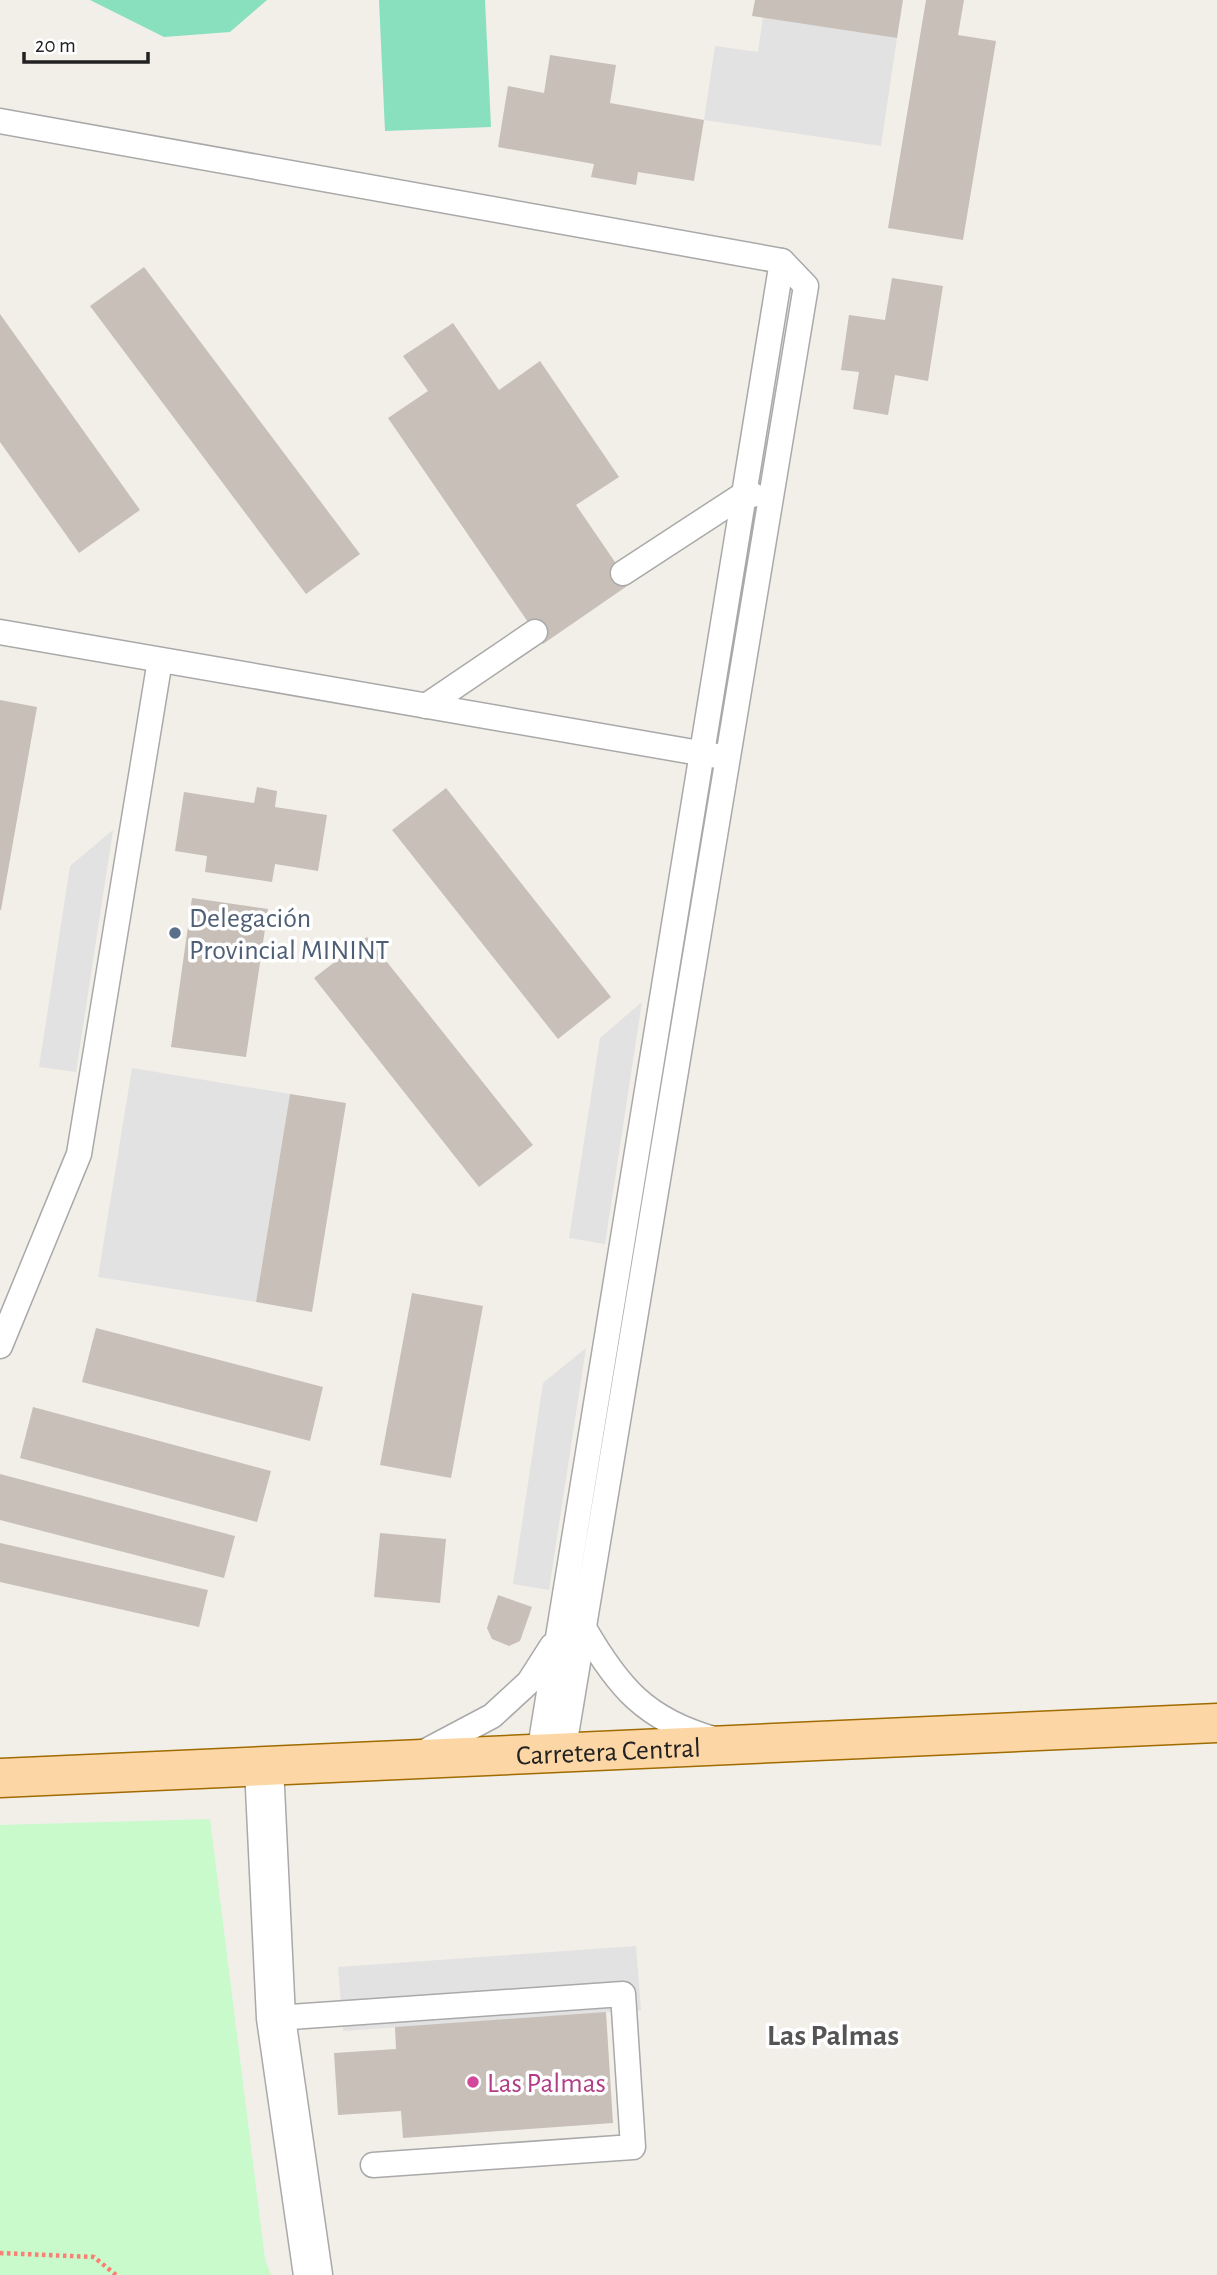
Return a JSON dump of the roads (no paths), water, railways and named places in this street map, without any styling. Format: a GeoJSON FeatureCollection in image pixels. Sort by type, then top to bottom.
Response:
{"type":"FeatureCollection","features":[{"type":"Feature","properties":{"kind":"main road","name":"Carretera Central"},"geometry":{"type":"LineString","coordinates":[[0,1778],[1217,1723]]}},
{"type":"Feature","properties":{"kind":"street"},"geometry":{"type":"LineString","coordinates":[[264,1767],[276,2018],[313,2275]]}},
{"type":"Feature","properties":{"kind":"lane"},"geometry":{"type":"LineString","coordinates":[[0,121],[782,261],[806,286],[584,1628],[551,1753]]}},
{"type":"Feature","properties":{"kind":"lane"},"geometry":{"type":"LineString","coordinates":[[551,1753],[557,1636],[782,261]]}},
{"type":"Feature","properties":{"kind":"lane"},"geometry":{"type":"LineString","coordinates":[[622,573],[744,494],[771,497]]}},
{"type":"Feature","properties":{"kind":"lane"},"geometry":{"type":"LineString","coordinates":[[0,632],[727,758]]}},
{"type":"Feature","properties":{"kind":"lane"},"geometry":{"type":"LineString","coordinates":[[426,706],[535,632]]}},
{"type":"Feature","properties":{"kind":"lane"},"geometry":{"type":"LineString","coordinates":[[0,1346],[79,1154],[160,660]]}},
{"type":"Feature","properties":{"kind":"lane"},"geometry":{"type":"LineString","coordinates":[[584,1628],[609,1671],[649,1712],[697,1734],[738,1745]]}},
{"type":"Feature","properties":{"kind":"lane"},"geometry":{"type":"LineString","coordinates":[[409,1760],[492,1716],[529,1682],[557,1636]]}},
{"type":"Feature","properties":{"kind":"lane"},"geometry":{"type":"LineString","coordinates":[[276,2018],[623,1994],[634,2147],[373,2165]]}},
{"type":"Feature","properties":{"kind":"place","name":"Delegación Provincial MININT"},"geometry":{"type":"Point","coordinates":[175,933]}},
{"type":"Feature","properties":{"kind":"place","name":"Las Palmas"},"geometry":{"type":"Point","coordinates":[473,2082]}},
{"type":"Feature","properties":{"kind":"district","name":"Las Palmas"},"geometry":{"type":"Point","coordinates":[833,2035]}}]}
